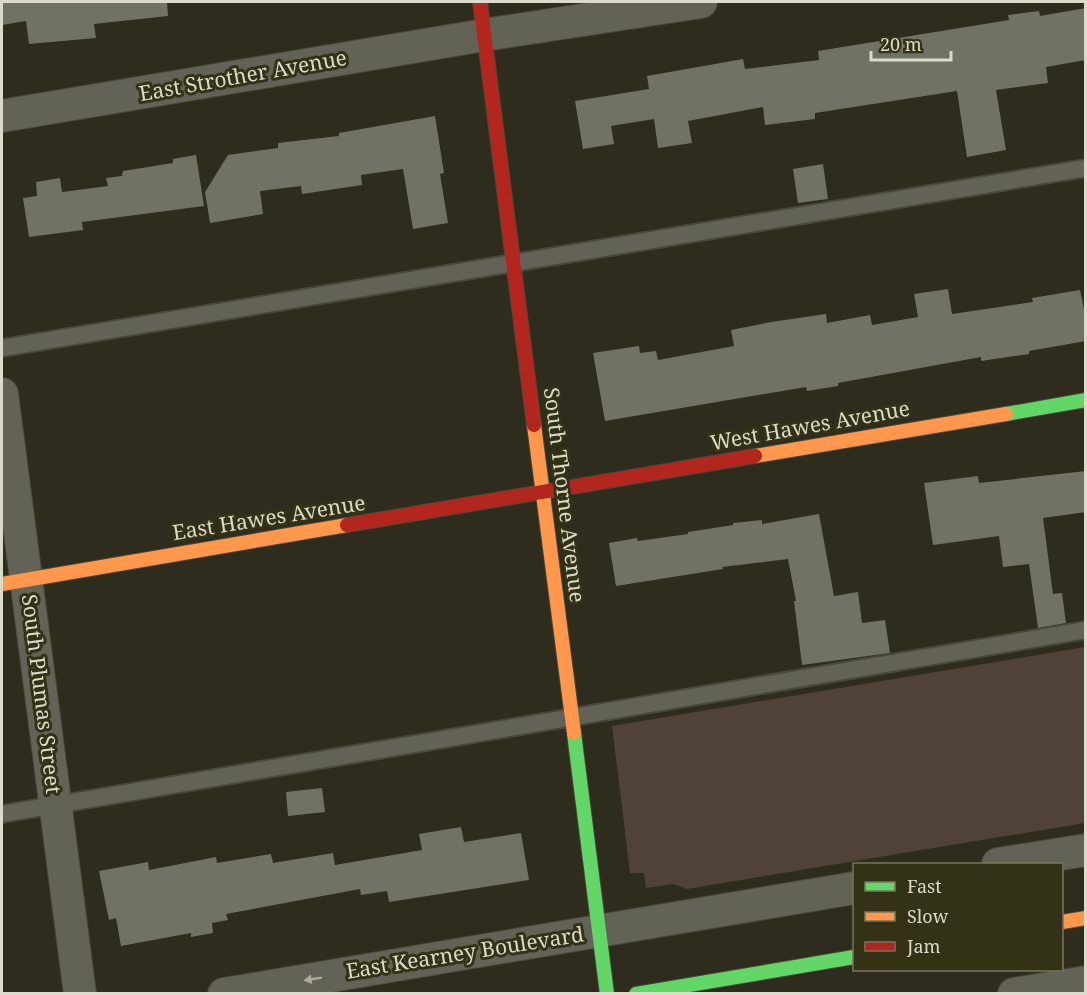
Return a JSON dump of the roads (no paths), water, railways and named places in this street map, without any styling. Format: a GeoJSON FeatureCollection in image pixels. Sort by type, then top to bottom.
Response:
{"type":"FeatureCollection","features":[{"type":"Feature","properties":{"kind":"main road","name":"South Thorne Avenue"},"geometry":{"type":"LineString","coordinates":[[480,2],[607,993]]}},
{"type":"Feature","properties":{"kind":"main road","name":"West Hawes Avenue"},"geometry":{"type":"LineString","coordinates":[[543,493],[1086,400]]}},
{"type":"Feature","properties":{"kind":"main road","name":"East Hawes Avenue"},"geometry":{"type":"LineString","coordinates":[[14,581],[543,493]]}},
{"type":"Feature","properties":{"kind":"main road"},"geometry":{"type":"LineString","coordinates":[[1063,922],[1086,918]]}},
{"type":"Feature","properties":{"kind":"main road"},"geometry":{"type":"LineString","coordinates":[[636,993],[853,957]]}},
{"type":"Feature","properties":{"kind":"street","name":"East Strother Avenue"},"geometry":{"type":"LineString","coordinates":[[2,116],[484,35],[701,2]]}},
{"type":"Feature","properties":{"kind":"street","name":"South Plumas Street"},"geometry":{"type":"LineString","coordinates":[[2,394],[14,581],[55,805],[80,993]]}},
{"type":"Feature","properties":{"kind":"street"},"geometry":{"type":"LineString","coordinates":[[1004,863],[1086,850]]}},
{"type":"Feature","properties":{"kind":"street","name":"East Kearney Boulevard"},"geometry":{"type":"LineString","coordinates":[[224,993],[853,888]]}},
{"type":"Feature","properties":{"kind":"street"},"geometry":{"type":"LineString","coordinates":[[1014,993],[1086,982]]}},
{"type":"Feature","properties":{"kind":"lane"},"geometry":{"type":"LineString","coordinates":[[2,348],[1086,168]]}},
{"type":"Feature","properties":{"kind":"lane"},"geometry":{"type":"LineString","coordinates":[[2,814],[1086,630]]}}]}
